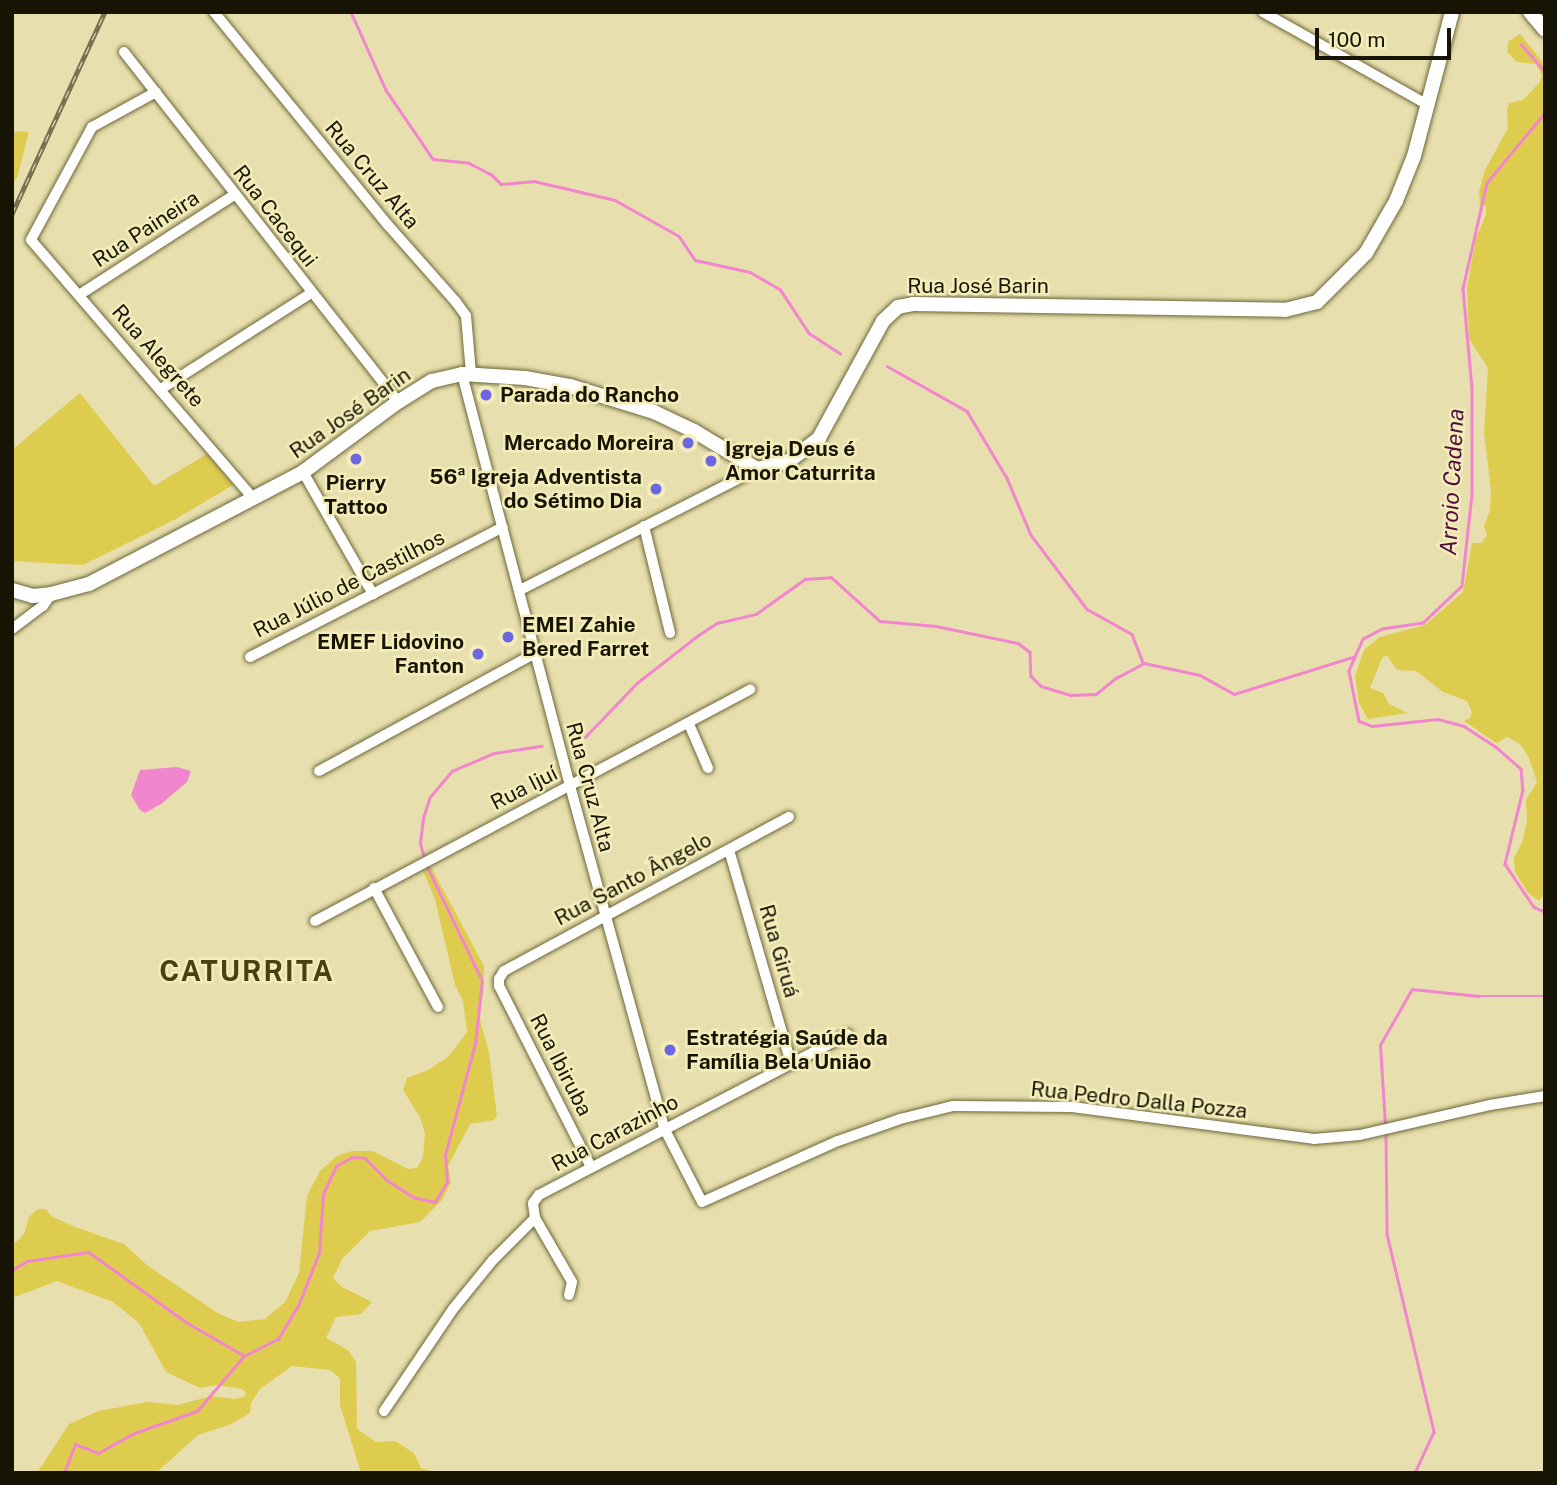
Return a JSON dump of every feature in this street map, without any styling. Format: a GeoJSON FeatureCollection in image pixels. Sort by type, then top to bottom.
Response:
{"type":"FeatureCollection","features":[{"type":"Feature","properties":{"kind":"main road","name":"Rua José Barin"},"geometry":{"type":"LineString","coordinates":[[12,590],[33,596],[89,584],[303,472],[398,402],[432,381],[467,374],[525,378],[570,386],[654,412],[694,431],[757,468],[789,461],[819,438],[883,321],[898,307],[913,303],[1285,310],[1317,302],[1366,253],[1405,178],[1428,105],[1452,12]]}},
{"type":"Feature","properties":{"kind":"main road"},"geometry":{"type":"LineString","coordinates":[[1530,12],[1545,30]]}},
{"type":"Feature","properties":{"kind":"street","name":"Rua Cruz Alta"},"geometry":{"type":"LineString","coordinates":[[214,12],[387,224],[466,316],[467,374],[503,527],[570,786],[664,1128],[702,1202]]}},
{"type":"Feature","properties":{"kind":"street"},"geometry":{"type":"LineString","coordinates":[[1263,12],[1428,105]]}},
{"type":"Feature","properties":{"kind":"street","name":"Rua Cacequi"},"geometry":{"type":"LineString","coordinates":[[124,52],[398,402]]}},
{"type":"Feature","properties":{"kind":"street","name":"Rua Alegrete"},"geometry":{"type":"LineString","coordinates":[[156,92],[92,127],[30,240],[254,499]]}},
{"type":"Feature","properties":{"kind":"street","name":"Rua Paineira"},"geometry":{"type":"LineString","coordinates":[[79,295],[234,195]]}},
{"type":"Feature","properties":{"kind":"street"},"geometry":{"type":"LineString","coordinates":[[161,389],[311,293]]}},
{"type":"Feature","properties":{"kind":"street"},"geometry":{"type":"LineString","coordinates":[[520,590],[757,468]]}},
{"type":"Feature","properties":{"kind":"street"},"geometry":{"type":"LineString","coordinates":[[303,472],[373,594]]}},
{"type":"Feature","properties":{"kind":"street"},"geometry":{"type":"LineString","coordinates":[[644,526],[670,633]]}},
{"type":"Feature","properties":{"kind":"street","name":"Rua Júlio de Castilhos"},"geometry":{"type":"LineString","coordinates":[[250,657],[503,527]]}},
{"type":"Feature","properties":{"kind":"street"},"geometry":{"type":"LineString","coordinates":[[12,629],[43,606],[51,594]]}},
{"type":"Feature","properties":{"kind":"street"},"geometry":{"type":"LineString","coordinates":[[319,771],[535,653]]}},
{"type":"Feature","properties":{"kind":"street","name":"Rua Ijuí"},"geometry":{"type":"LineString","coordinates":[[315,920],[750,690]]}},
{"type":"Feature","properties":{"kind":"street"},"geometry":{"type":"LineString","coordinates":[[689,724],[708,768]]}},
{"type":"Feature","properties":{"kind":"street","name":"Rua Santo Ângelo"},"geometry":{"type":"LineString","coordinates":[[499,979],[504,971],[789,817]]}},
{"type":"Feature","properties":{"kind":"street","name":"Rua Giruá"},"geometry":{"type":"LineString","coordinates":[[729,850],[792,1063]]}},
{"type":"Feature","properties":{"kind":"street"},"geometry":{"type":"LineString","coordinates":[[374,888],[438,1007]]}},
{"type":"Feature","properties":{"kind":"street","name":"Rua Ibiruba"},"geometry":{"type":"LineString","coordinates":[[499,979],[499,986],[591,1167]]}},
{"type":"Feature","properties":{"kind":"street","name":"Rua Carazinho"},"geometry":{"type":"LineString","coordinates":[[535,1218],[533,1203],[539,1195],[848,1034]]}},
{"type":"Feature","properties":{"kind":"street","name":"Rua Pedro Dalla Pozza"},"geometry":{"type":"LineString","coordinates":[[702,1202],[838,1141],[900,1119],[953,1106],[1072,1107],[1314,1139],[1360,1135],[1490,1105],[1545,1096]]}},
{"type":"Feature","properties":{"kind":"street"},"geometry":{"type":"LineString","coordinates":[[384,1411],[453,1309],[493,1260],[535,1218],[572,1282],[569,1295]]}},
{"type":"Feature","properties":{"kind":"shaded area"},"geometry":{"type":"Polygon","coordinates":[[[1520,34],[1545,65],[1545,894],[1539,901],[1528,893],[1515,872],[1514,858],[1523,840],[1527,820],[1526,800],[1537,782],[1528,756],[1519,743],[1507,737],[1496,743],[1464,721],[1470,718],[1472,712],[1467,701],[1443,692],[1416,671],[1397,670],[1387,655],[1382,658],[1370,688],[1383,693],[1389,704],[1407,713],[1368,719],[1359,703],[1355,676],[1364,650],[1380,637],[1425,625],[1463,592],[1472,543],[1482,543],[1487,535],[1484,526],[1490,510],[1491,490],[1484,432],[1488,368],[1469,339],[1467,287],[1476,238],[1486,215],[1486,206],[1480,205],[1479,192],[1485,170],[1508,128],[1509,103],[1523,100],[1540,82],[1542,76],[1536,64],[1517,62],[1507,52],[1508,42],[1520,34]]]}},
{"type":"Feature","properties":{"kind":"shaded area"},"geometry":{"type":"Polygon","coordinates":[[[17,131],[29,132],[17,178],[12,182],[12,134],[17,131]]]}},
{"type":"Feature","properties":{"kind":"shaded area"},"geometry":{"type":"Polygon","coordinates":[[[80,393],[154,486],[207,454],[233,485],[176,519],[83,565],[12,561],[12,450],[80,393]]]}},
{"type":"Feature","properties":{"kind":"shaded area"},"geometry":{"type":"Polygon","coordinates":[[[177,767],[191,771],[187,782],[161,804],[145,813],[140,810],[131,795],[140,770],[177,767]]]}},
{"type":"Feature","properties":{"kind":"shaded area"},"geometry":{"type":"Polygon","coordinates":[[[431,867],[484,966],[483,995],[478,1013],[489,1052],[497,1116],[494,1120],[470,1124],[448,1166],[451,1182],[442,1200],[420,1222],[370,1231],[342,1259],[333,1278],[342,1287],[372,1302],[361,1314],[336,1317],[326,1338],[348,1350],[356,1362],[357,1429],[376,1442],[395,1441],[414,1453],[421,1468],[437,1473],[361,1473],[340,1405],[340,1378],[330,1370],[292,1366],[260,1389],[251,1403],[250,1413],[231,1424],[198,1435],[156,1473],[37,1473],[69,1424],[99,1411],[147,1402],[178,1405],[211,1396],[234,1399],[244,1397],[246,1393],[242,1389],[216,1385],[200,1388],[166,1372],[139,1323],[113,1302],[57,1281],[12,1298],[12,1246],[24,1234],[29,1217],[38,1209],[46,1209],[51,1216],[75,1227],[124,1244],[148,1266],[219,1314],[239,1322],[265,1319],[285,1302],[299,1273],[307,1196],[320,1171],[337,1156],[352,1151],[373,1151],[408,1169],[417,1168],[423,1158],[425,1133],[420,1117],[403,1090],[407,1078],[428,1070],[449,1056],[467,1032],[463,1001],[455,985],[435,899],[423,871],[431,867]]]}},
{"type":"Feature","properties":{"kind":"waterway"},"geometry":{"type":"LineString","coordinates":[[351,12],[386,90],[433,159],[469,163],[491,174],[501,184],[534,181],[615,200],[679,236],[695,260],[750,272],[780,289],[809,333],[840,353]]}},
{"type":"Feature","properties":{"kind":"waterway"},"geometry":{"type":"LineString","coordinates":[[1521,44],[1545,72]]}},
{"type":"Feature","properties":{"kind":"waterway","name":"Arroio Cadena"},"geometry":{"type":"LineString","coordinates":[[1545,113],[1487,183],[1463,289],[1472,388],[1472,494],[1462,586],[1423,623],[1382,629],[1363,639],[1349,671],[1359,721],[1372,726],[1438,719],[1464,726],[1496,747],[1521,769],[1523,790],[1505,864],[1534,907],[1545,912]]}},
{"type":"Feature","properties":{"kind":"waterway"},"geometry":{"type":"LineString","coordinates":[[887,366],[967,411],[1007,478],[1031,535],[1087,609],[1132,634],[1143,662]]}},
{"type":"Feature","properties":{"kind":"waterway"},"geometry":{"type":"LineString","coordinates":[[585,737],[638,682],[697,636],[717,623],[756,614],[805,579],[831,577],[880,621],[936,626],[1018,643],[1030,652],[1031,676],[1041,686],[1070,695],[1096,694],[1116,678],[1144,663],[1200,675],[1234,694],[1353,657]]}},
{"type":"Feature","properties":{"kind":"waterway"},"geometry":{"type":"LineString","coordinates":[[425,861],[420,843],[423,818],[430,797],[452,771],[494,753],[541,746]]}},
{"type":"Feature","properties":{"kind":"waterway"},"geometry":{"type":"LineString","coordinates":[[64,1473],[75,1444],[98,1453],[132,1434],[197,1411],[244,1356],[278,1339],[298,1306],[319,1253],[323,1194],[336,1166],[352,1157],[365,1158],[387,1180],[413,1197],[435,1202],[447,1182],[445,1155],[475,1044],[482,981],[427,867]]}},
{"type":"Feature","properties":{"kind":"waterway"},"geometry":{"type":"LineString","coordinates":[[1385,1126],[1380,1045],[1412,989],[1479,996],[1545,996]]}},
{"type":"Feature","properties":{"kind":"waterway"},"geometry":{"type":"LineString","coordinates":[[1386,1133],[1387,1234],[1434,1432],[1415,1473]]}},
{"type":"Feature","properties":{"kind":"waterway"},"geometry":{"type":"LineString","coordinates":[[12,1270],[27,1261],[89,1252],[186,1322],[243,1355]]}},
{"type":"Feature","properties":{"kind":"railway"},"geometry":{"type":"LineString","coordinates":[[12,214],[105,12]]}},
{"type":"Feature","properties":{"kind":"place","name":"Parada do Rancho"},"geometry":{"type":"Point","coordinates":[486,395]}},
{"type":"Feature","properties":{"kind":"place","name":"Mercado Moreira"},"geometry":{"type":"Point","coordinates":[688,443]}},
{"type":"Feature","properties":{"kind":"place","name":"Pierry Tattoo"},"geometry":{"type":"Point","coordinates":[356,459]}},
{"type":"Feature","properties":{"kind":"place","name":"Igreja Deus é Amor Caturrita"},"geometry":{"type":"Point","coordinates":[711,461]}},
{"type":"Feature","properties":{"kind":"place","name":"56ª Igreja Adventista do Sétimo Dia"},"geometry":{"type":"Point","coordinates":[656,489]}},
{"type":"Feature","properties":{"kind":"place","name":"EMEI Zahie Bered Farret"},"geometry":{"type":"Point","coordinates":[508,637]}},
{"type":"Feature","properties":{"kind":"place","name":"EMEF Lidovino Fanton"},"geometry":{"type":"Point","coordinates":[478,654]}},
{"type":"Feature","properties":{"kind":"place","name":"Estratégia Saúde da Família Bela União"},"geometry":{"type":"Point","coordinates":[670,1050]}},
{"type":"Feature","properties":{"kind":"district","name":"CATURRITA"},"geometry":{"type":"Point","coordinates":[247,971]}}]}
